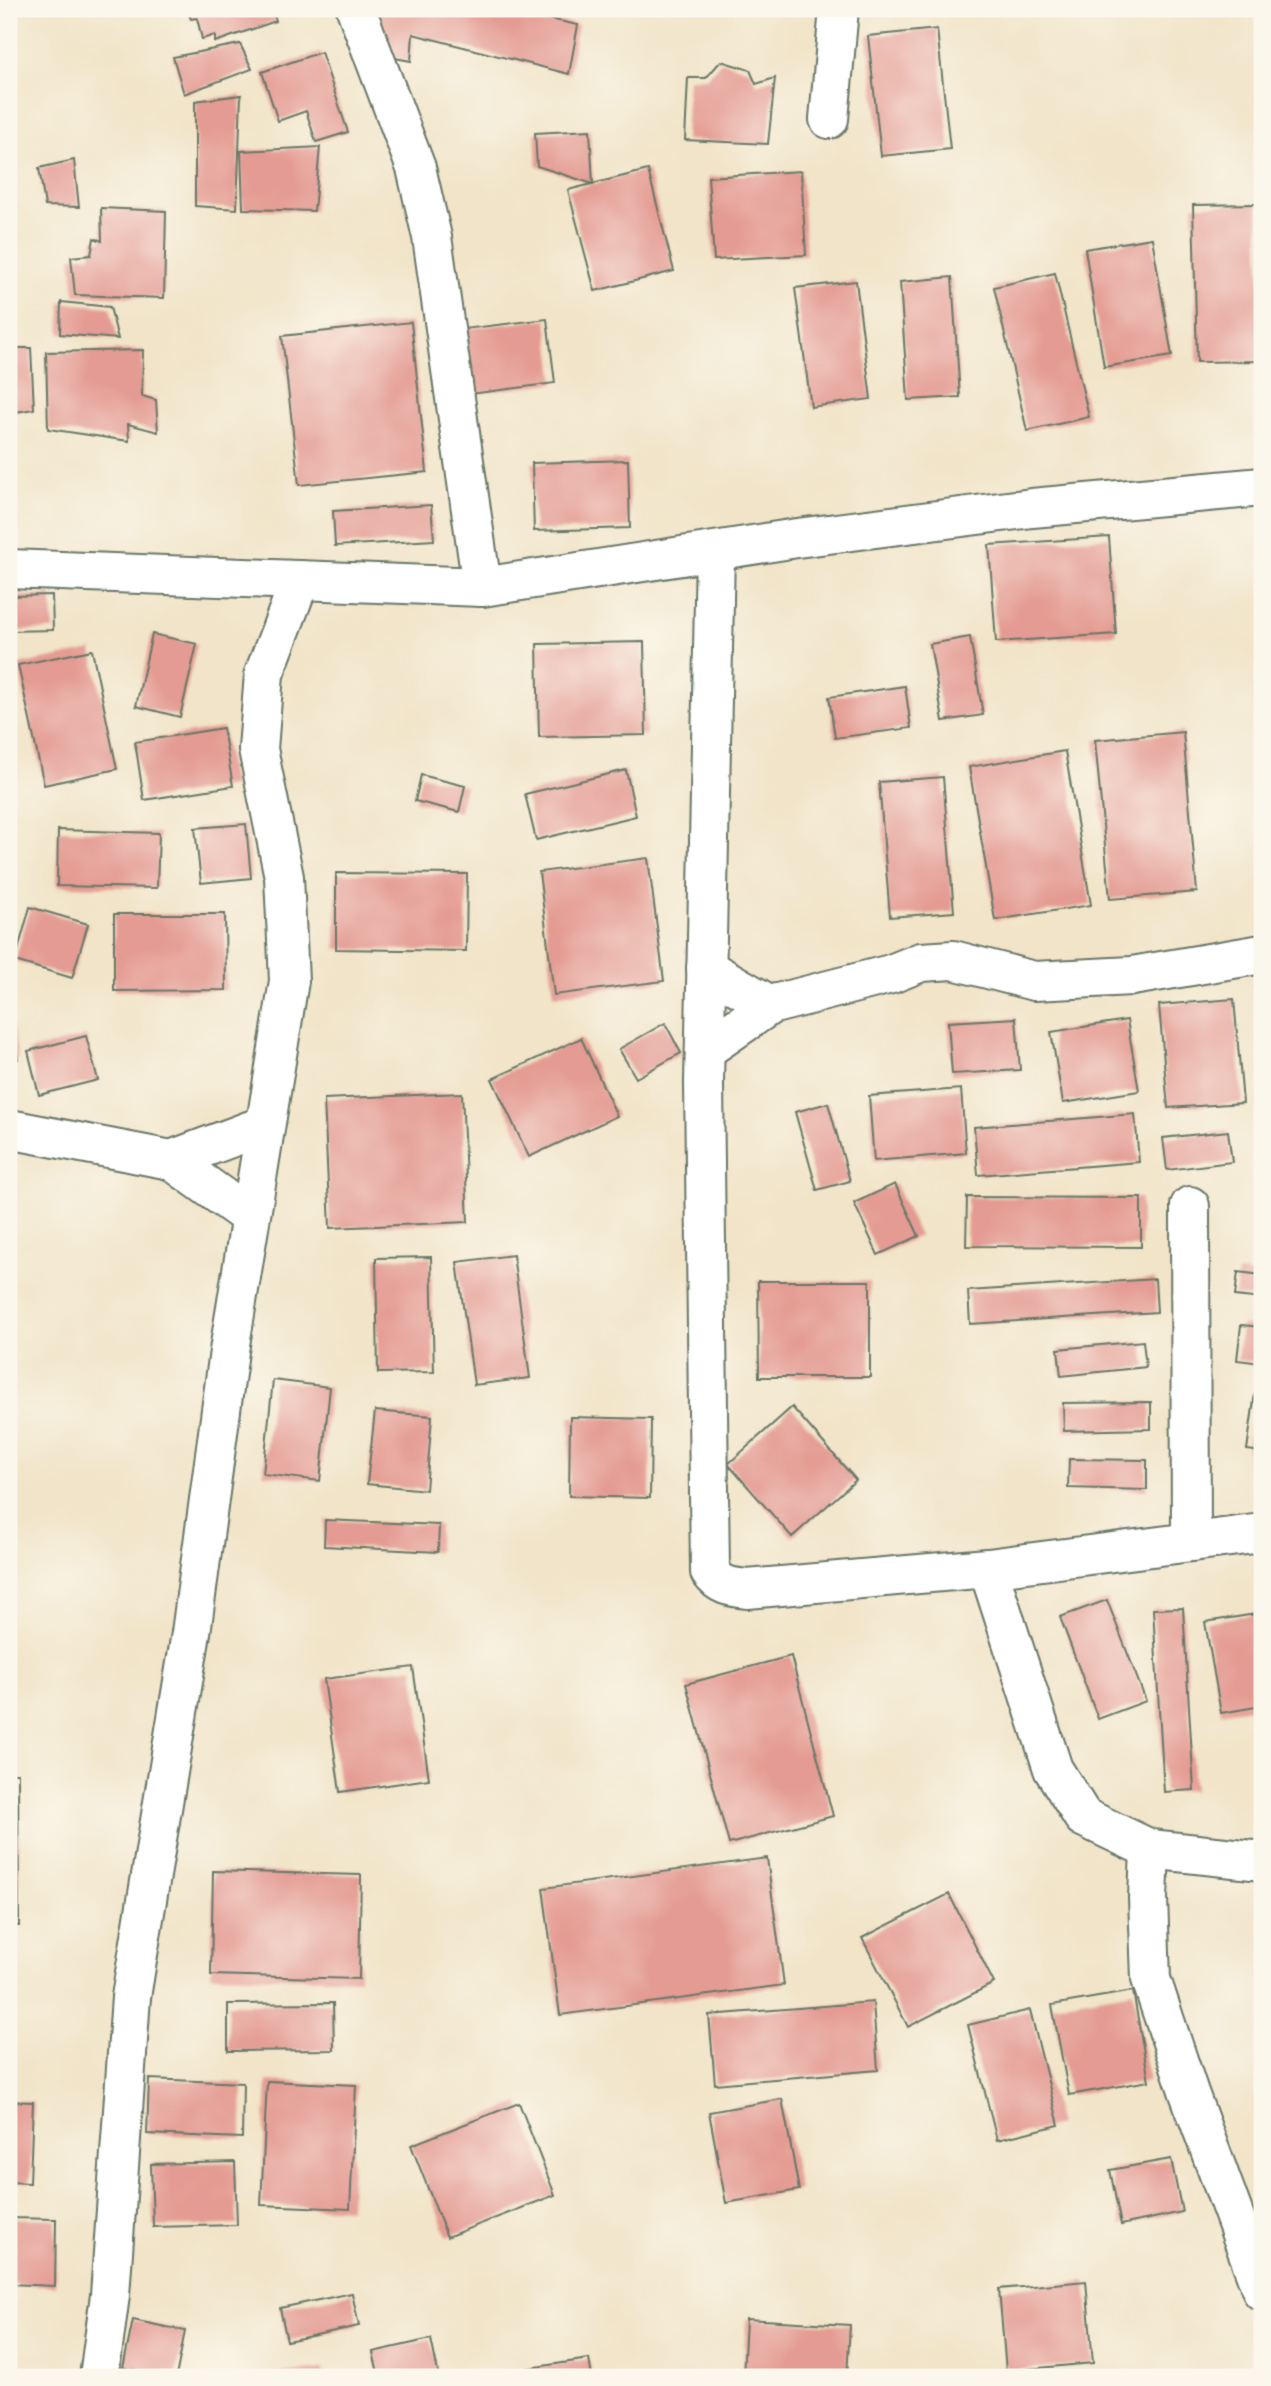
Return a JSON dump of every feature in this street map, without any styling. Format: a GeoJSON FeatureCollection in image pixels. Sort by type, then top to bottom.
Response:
{"type":"FeatureCollection","features":[{"type":"Feature","properties":{"kind":"street"},"geometry":{"type":"LineString","coordinates":[[356,9],[415,167],[432,237],[482,587]]}},
{"type":"Feature","properties":{"kind":"street"},"geometry":{"type":"LineString","coordinates":[[829,119],[839,9]]}},
{"type":"Feature","properties":{"kind":"street"},"geometry":{"type":"LineString","coordinates":[[9,569],[482,587],[797,538],[1032,508],[1262,487]]}},
{"type":"Feature","properties":{"kind":"street"},"geometry":{"type":"LineString","coordinates":[[715,552],[705,1050],[709,1572],[727,1587],[747,1589],[988,1569],[1262,1533]]}},
{"type":"Feature","properties":{"kind":"street"},"geometry":{"type":"LineString","coordinates":[[99,2377],[110,2295],[131,1997],[191,1633],[229,1351],[289,981],[284,877],[258,749],[264,674],[300,580]]}},
{"type":"Feature","properties":{"kind":"street"},"geometry":{"type":"LineString","coordinates":[[705,1050],[770,1005],[891,974],[921,962],[953,960],[1034,981],[1132,976],[1262,954]]}},
{"type":"Feature","properties":{"kind":"street"},"geometry":{"type":"LineString","coordinates":[[706,968],[770,1005]]}},
{"type":"Feature","properties":{"kind":"street"},"geometry":{"type":"LineString","coordinates":[[171,1160],[265,1125]]}},
{"type":"Feature","properties":{"kind":"street"},"geometry":{"type":"LineString","coordinates":[[9,1129],[171,1160],[250,1217]]}},
{"type":"Feature","properties":{"kind":"street"},"geometry":{"type":"LineString","coordinates":[[1191,1206],[1191,1542]]}},
{"type":"Feature","properties":{"kind":"street"},"geometry":{"type":"LineString","coordinates":[[988,1569],[1054,1769],[1083,1817],[1150,1849],[1262,1861]]}},
{"type":"Feature","properties":{"kind":"street"},"geometry":{"type":"LineString","coordinates":[[1150,1849],[1148,1898],[1151,1979],[1189,2093],[1262,2291]]}},
{"type":"Feature","properties":{"kind":"building"},"geometry":{"type":"Polygon","coordinates":[[[187,9],[272,9],[276,21],[215,42],[215,35],[202,39],[197,18],[191,19],[187,9]]]}},
{"type":"Feature","properties":{"kind":"building"},"geometry":{"type":"Polygon","coordinates":[[[373,9],[502,9],[578,25],[569,74],[413,34],[411,61],[389,57],[388,36],[373,9]]]}},
{"type":"Feature","properties":{"kind":"building"},"geometry":{"type":"Polygon","coordinates":[[[937,29],[950,149],[881,156],[868,36],[937,29]]]}},
{"type":"Feature","properties":{"kind":"building"},"geometry":{"type":"Polygon","coordinates":[[[240,44],[252,69],[184,94],[173,57],[240,44]]]}},
{"type":"Feature","properties":{"kind":"building"},"geometry":{"type":"Polygon","coordinates":[[[321,52],[348,132],[316,142],[306,111],[278,121],[262,72],[321,52]]]}},
{"type":"Feature","properties":{"kind":"building"},"geometry":{"type":"Polygon","coordinates":[[[721,61],[750,70],[756,84],[775,78],[768,144],[685,140],[688,78],[706,78],[721,61]]]}},
{"type":"Feature","properties":{"kind":"building"},"geometry":{"type":"Polygon","coordinates":[[[241,95],[237,209],[195,206],[195,101],[241,95]]]}},
{"type":"Feature","properties":{"kind":"building"},"geometry":{"type":"Polygon","coordinates":[[[590,130],[593,184],[537,166],[535,133],[590,130]]]}},
{"type":"Feature","properties":{"kind":"building"},"geometry":{"type":"Polygon","coordinates":[[[320,147],[314,211],[243,209],[241,151],[320,147]]]}},
{"type":"Feature","properties":{"kind":"building"},"geometry":{"type":"Polygon","coordinates":[[[74,160],[79,207],[45,206],[39,168],[74,160]]]}},
{"type":"Feature","properties":{"kind":"building"},"geometry":{"type":"Polygon","coordinates":[[[648,170],[674,271],[595,291],[568,190],[648,170]]]}},
{"type":"Feature","properties":{"kind":"building"},"geometry":{"type":"Polygon","coordinates":[[[801,171],[806,255],[714,260],[708,177],[801,171]]]}},
{"type":"Feature","properties":{"kind":"building"},"geometry":{"type":"Polygon","coordinates":[[[1258,204],[1262,361],[1197,362],[1193,205],[1258,204]]]}},
{"type":"Feature","properties":{"kind":"building"},"geometry":{"type":"Polygon","coordinates":[[[101,208],[166,211],[164,298],[75,295],[71,257],[91,255],[94,238],[102,241],[101,208]]]}},
{"type":"Feature","properties":{"kind":"building"},"geometry":{"type":"Polygon","coordinates":[[[1152,238],[1172,356],[1104,367],[1085,249],[1152,238]]]}},
{"type":"Feature","properties":{"kind":"building"},"geometry":{"type":"Polygon","coordinates":[[[1055,273],[1089,417],[1027,431],[994,287],[1055,273]]]}},
{"type":"Feature","properties":{"kind":"building"},"geometry":{"type":"Polygon","coordinates":[[[952,277],[960,397],[908,400],[900,282],[952,277]]]}},
{"type":"Feature","properties":{"kind":"building"},"geometry":{"type":"Polygon","coordinates":[[[856,281],[871,399],[811,407],[795,288],[856,281]]]}},
{"type":"Feature","properties":{"kind":"building"},"geometry":{"type":"Polygon","coordinates":[[[61,302],[110,307],[118,339],[60,334],[61,302]]]}},
{"type":"Feature","properties":{"kind":"building"},"geometry":{"type":"Polygon","coordinates":[[[547,319],[555,383],[471,394],[463,329],[547,319]]]}},
{"type":"Feature","properties":{"kind":"building"},"geometry":{"type":"Polygon","coordinates":[[[411,322],[427,472],[299,485],[282,336],[411,322]]]}},
{"type":"Feature","properties":{"kind":"building"},"geometry":{"type":"Polygon","coordinates":[[[9,348],[31,348],[34,409],[9,413],[9,348]]]}},
{"type":"Feature","properties":{"kind":"building"},"geometry":{"type":"Polygon","coordinates":[[[143,350],[142,396],[156,400],[158,432],[128,424],[129,441],[48,429],[46,352],[143,350]]]}},
{"type":"Feature","properties":{"kind":"building"},"geometry":{"type":"Polygon","coordinates":[[[628,460],[630,528],[534,531],[532,463],[628,460]]]}},
{"type":"Feature","properties":{"kind":"building"},"geometry":{"type":"Polygon","coordinates":[[[431,505],[434,540],[335,546],[333,511],[431,505]]]}},
{"type":"Feature","properties":{"kind":"building"},"geometry":{"type":"Polygon","coordinates":[[[1109,537],[1116,634],[996,642],[989,545],[1109,537]]]}},
{"type":"Feature","properties":{"kind":"building"},"geometry":{"type":"Polygon","coordinates":[[[52,595],[53,630],[9,631],[9,596],[52,595]]]}},
{"type":"Feature","properties":{"kind":"building"},"geometry":{"type":"Polygon","coordinates":[[[152,634],[197,644],[180,717],[136,706],[152,634]]]}},
{"type":"Feature","properties":{"kind":"building"},"geometry":{"type":"Polygon","coordinates":[[[970,637],[983,715],[943,721],[930,644],[970,637]]]}},
{"type":"Feature","properties":{"kind":"building"},"geometry":{"type":"Polygon","coordinates":[[[644,642],[646,735],[539,737],[537,644],[644,642]]]}},
{"type":"Feature","properties":{"kind":"building"},"geometry":{"type":"Polygon","coordinates":[[[92,650],[117,769],[44,785],[18,665],[92,650]]]}},
{"type":"Feature","properties":{"kind":"building"},"geometry":{"type":"Polygon","coordinates":[[[905,686],[911,728],[835,738],[829,697],[905,686]]]}},
{"type":"Feature","properties":{"kind":"building"},"geometry":{"type":"Polygon","coordinates":[[[223,728],[233,786],[144,800],[135,742],[223,728]]]}},
{"type":"Feature","properties":{"kind":"building"},"geometry":{"type":"Polygon","coordinates":[[[1183,732],[1197,892],[1110,899],[1095,740],[1183,732]]]}},
{"type":"Feature","properties":{"kind":"building"},"geometry":{"type":"Polygon","coordinates":[[[1065,751],[1091,905],[995,920],[969,767],[1065,751]]]}},
{"type":"Feature","properties":{"kind":"building"},"geometry":{"type":"Polygon","coordinates":[[[626,770],[636,816],[536,840],[525,794],[626,770]]]}},
{"type":"Feature","properties":{"kind":"building"},"geometry":{"type":"Polygon","coordinates":[[[421,775],[465,786],[459,812],[415,801],[421,775]]]}},
{"type":"Feature","properties":{"kind":"building"},"geometry":{"type":"Polygon","coordinates":[[[943,777],[954,912],[890,917],[879,782],[943,777]]]}},
{"type":"Feature","properties":{"kind":"building"},"geometry":{"type":"Polygon","coordinates":[[[246,824],[251,878],[201,883],[195,828],[246,824]]]}},
{"type":"Feature","properties":{"kind":"building"},"geometry":{"type":"Polygon","coordinates":[[[58,830],[159,833],[157,888],[57,886],[58,830]]]}},
{"type":"Feature","properties":{"kind":"building"},"geometry":{"type":"Polygon","coordinates":[[[648,858],[664,981],[554,995],[539,872],[648,858]]]}},
{"type":"Feature","properties":{"kind":"building"},"geometry":{"type":"Polygon","coordinates":[[[336,873],[467,874],[466,951],[336,949],[336,873]]]}},
{"type":"Feature","properties":{"kind":"building"},"geometry":{"type":"Polygon","coordinates":[[[30,907],[88,924],[72,978],[15,961],[30,907]]]}},
{"type":"Feature","properties":{"kind":"building"},"geometry":{"type":"Polygon","coordinates":[[[114,914],[225,914],[226,990],[114,991],[114,914]]]}},
{"type":"Feature","properties":{"kind":"building"},"geometry":{"type":"Polygon","coordinates":[[[1234,999],[1243,1103],[1168,1108],[1159,1005],[1234,999]]]}},
{"type":"Feature","properties":{"kind":"building"},"geometry":{"type":"Polygon","coordinates":[[[1016,1018],[1020,1070],[952,1074],[948,1022],[1016,1018]]]}},
{"type":"Feature","properties":{"kind":"building"},"geometry":{"type":"Polygon","coordinates":[[[1127,1020],[1139,1091],[1063,1103],[1051,1032],[1127,1020]]]}},
{"type":"Feature","properties":{"kind":"building"},"geometry":{"type":"Polygon","coordinates":[[[12,1022],[18,1059],[9,1060],[9,1023],[12,1022]]]}},
{"type":"Feature","properties":{"kind":"building"},"geometry":{"type":"Polygon","coordinates":[[[665,1023],[681,1053],[636,1078],[619,1049],[665,1023]]]}},
{"type":"Feature","properties":{"kind":"building"},"geometry":{"type":"Polygon","coordinates":[[[86,1036],[98,1080],[39,1095],[28,1051],[86,1036]]]}},
{"type":"Feature","properties":{"kind":"building"},"geometry":{"type":"Polygon","coordinates":[[[581,1038],[617,1116],[529,1157],[492,1079],[581,1038]]]}},
{"type":"Feature","properties":{"kind":"building"},"geometry":{"type":"Polygon","coordinates":[[[961,1089],[966,1153],[874,1161],[869,1096],[961,1089]]]}},
{"type":"Feature","properties":{"kind":"building"},"geometry":{"type":"Polygon","coordinates":[[[462,1093],[468,1222],[330,1228],[324,1099],[462,1093]]]}},
{"type":"Feature","properties":{"kind":"building"},"geometry":{"type":"Polygon","coordinates":[[[1262,1098],[1262,1147],[1260,1147],[1257,1099],[1262,1098]]]}},
{"type":"Feature","properties":{"kind":"building"},"geometry":{"type":"Polygon","coordinates":[[[828,1103],[850,1181],[817,1190],[795,1112],[828,1103]]]}},
{"type":"Feature","properties":{"kind":"building"},"geometry":{"type":"Polygon","coordinates":[[[1135,1114],[1139,1162],[978,1175],[974,1127],[1135,1114]]]}},
{"type":"Feature","properties":{"kind":"building"},"geometry":{"type":"Polygon","coordinates":[[[1228,1131],[1232,1162],[1167,1170],[1163,1138],[1228,1131]]]}},
{"type":"Feature","properties":{"kind":"building"},"geometry":{"type":"Polygon","coordinates":[[[895,1184],[919,1236],[878,1255],[854,1203],[895,1184]]]}},
{"type":"Feature","properties":{"kind":"building"},"geometry":{"type":"Polygon","coordinates":[[[967,1197],[1141,1198],[1141,1247],[966,1246],[967,1197]]]}},
{"type":"Feature","properties":{"kind":"building"},"geometry":{"type":"Polygon","coordinates":[[[513,1255],[530,1378],[474,1385],[457,1262],[513,1255]]]}},
{"type":"Feature","properties":{"kind":"building"},"geometry":{"type":"Polygon","coordinates":[[[431,1257],[434,1372],[378,1373],[376,1258],[431,1257]]]}},
{"type":"Feature","properties":{"kind":"building"},"geometry":{"type":"Polygon","coordinates":[[[1238,1272],[1262,1275],[1262,1299],[1235,1296],[1238,1272]]]}},
{"type":"Feature","properties":{"kind":"building"},"geometry":{"type":"Polygon","coordinates":[[[1155,1279],[1157,1312],[970,1324],[968,1291],[1155,1279]]]}},
{"type":"Feature","properties":{"kind":"building"},"geometry":{"type":"Polygon","coordinates":[[[758,1281],[870,1281],[870,1377],[759,1377],[758,1281]]]}},
{"type":"Feature","properties":{"kind":"building"},"geometry":{"type":"Polygon","coordinates":[[[1241,1325],[1262,1327],[1262,1363],[1237,1360],[1241,1325]]]}},
{"type":"Feature","properties":{"kind":"building"},"geometry":{"type":"Polygon","coordinates":[[[1143,1341],[1146,1367],[1061,1376],[1058,1349],[1143,1341]]]}},
{"type":"Feature","properties":{"kind":"building"},"geometry":{"type":"Polygon","coordinates":[[[273,1380],[330,1387],[320,1481],[263,1474],[273,1380]]]}},
{"type":"Feature","properties":{"kind":"building"},"geometry":{"type":"Polygon","coordinates":[[[1255,1393],[1262,1394],[1262,1452],[1247,1450],[1255,1393]]]}},
{"type":"Feature","properties":{"kind":"building"},"geometry":{"type":"Polygon","coordinates":[[[1151,1402],[1151,1429],[1064,1431],[1063,1403],[1151,1402]]]}},
{"type":"Feature","properties":{"kind":"building"},"geometry":{"type":"Polygon","coordinates":[[[792,1407],[856,1480],[792,1537],[728,1464],[792,1407]]]}},
{"type":"Feature","properties":{"kind":"building"},"geometry":{"type":"Polygon","coordinates":[[[375,1411],[432,1416],[426,1490],[367,1484],[375,1411]]]}},
{"type":"Feature","properties":{"kind":"building"},"geometry":{"type":"Polygon","coordinates":[[[570,1417],[651,1419],[650,1498],[569,1496],[570,1417]]]}},
{"type":"Feature","properties":{"kind":"building"},"geometry":{"type":"Polygon","coordinates":[[[1069,1459],[1147,1460],[1147,1490],[1068,1488],[1069,1459]]]}},
{"type":"Feature","properties":{"kind":"building"},"geometry":{"type":"Polygon","coordinates":[[[325,1520],[439,1525],[438,1552],[324,1546],[325,1520]]]}},
{"type":"Feature","properties":{"kind":"building"},"geometry":{"type":"Polygon","coordinates":[[[1107,1600],[1146,1701],[1098,1719],[1060,1617],[1107,1600]]]}},
{"type":"Feature","properties":{"kind":"building"},"geometry":{"type":"Polygon","coordinates":[[[1183,1608],[1194,1790],[1164,1792],[1153,1609],[1183,1608]]]}},
{"type":"Feature","properties":{"kind":"building"},"geometry":{"type":"Polygon","coordinates":[[[1262,1613],[1262,1706],[1221,1713],[1205,1622],[1262,1613]]]}},
{"type":"Feature","properties":{"kind":"building"},"geometry":{"type":"Polygon","coordinates":[[[791,1656],[833,1816],[729,1844],[686,1684],[791,1656]]]}},
{"type":"Feature","properties":{"kind":"building"},"geometry":{"type":"Polygon","coordinates":[[[413,1667],[429,1779],[340,1792],[324,1679],[413,1667]]]}},
{"type":"Feature","properties":{"kind":"building"},"geometry":{"type":"Polygon","coordinates":[[[9,1773],[18,1773],[19,1926],[9,1926],[9,1773]]]}},
{"type":"Feature","properties":{"kind":"building"},"geometry":{"type":"Polygon","coordinates":[[[767,1858],[784,1985],[560,2015],[543,1888],[767,1858]]]}},
{"type":"Feature","properties":{"kind":"building"},"geometry":{"type":"Polygon","coordinates":[[[213,1871],[361,1875],[359,1979],[211,1975],[213,1871]]]}},
{"type":"Feature","properties":{"kind":"building"},"geometry":{"type":"Polygon","coordinates":[[[949,1894],[994,1983],[908,2027],[862,1938],[949,1894]]]}},
{"type":"Feature","properties":{"kind":"building"},"geometry":{"type":"Polygon","coordinates":[[[1133,1991],[1149,2081],[1069,2095],[1052,2005],[1133,1991]]]}},
{"type":"Feature","properties":{"kind":"building"},"geometry":{"type":"Polygon","coordinates":[[[873,2002],[878,2070],[715,2084],[709,2015],[873,2002]]]}},
{"type":"Feature","properties":{"kind":"building"},"geometry":{"type":"Polygon","coordinates":[[[333,2003],[334,2050],[228,2051],[228,2004],[333,2003]]]}},
{"type":"Feature","properties":{"kind":"building"},"geometry":{"type":"Polygon","coordinates":[[[1030,2010],[1059,2125],[997,2140],[968,2025],[1030,2010]]]}},
{"type":"Feature","properties":{"kind":"building"},"geometry":{"type":"Polygon","coordinates":[[[149,2079],[243,2083],[242,2138],[147,2134],[149,2079]]]}},
{"type":"Feature","properties":{"kind":"building"},"geometry":{"type":"Polygon","coordinates":[[[267,2081],[356,2085],[350,2209],[261,2205],[267,2081]]]}},
{"type":"Feature","properties":{"kind":"building"},"geometry":{"type":"Polygon","coordinates":[[[782,2099],[799,2190],[726,2203],[709,2112],[782,2099]]]}},
{"type":"Feature","properties":{"kind":"building"},"geometry":{"type":"Polygon","coordinates":[[[9,2101],[33,2102],[30,2183],[9,2182],[9,2101]]]}},
{"type":"Feature","properties":{"kind":"building"},"geometry":{"type":"Polygon","coordinates":[[[519,2103],[555,2195],[447,2237],[411,2145],[519,2103]]]}},
{"type":"Feature","properties":{"kind":"building"},"geometry":{"type":"Polygon","coordinates":[[[1171,2159],[1182,2212],[1121,2225],[1110,2170],[1171,2159]]]}},
{"type":"Feature","properties":{"kind":"building"},"geometry":{"type":"Polygon","coordinates":[[[235,2162],[237,2225],[153,2227],[151,2164],[235,2162]]]}},
{"type":"Feature","properties":{"kind":"building"},"geometry":{"type":"Polygon","coordinates":[[[9,2218],[56,2219],[55,2286],[9,2284],[9,2218]]]}},
{"type":"Feature","properties":{"kind":"building"},"geometry":{"type":"Polygon","coordinates":[[[1086,2281],[1093,2363],[1006,2371],[999,2289],[1086,2281]]]}},
{"type":"Feature","properties":{"kind":"building"},"geometry":{"type":"Polygon","coordinates":[[[352,2293],[359,2326],[287,2341],[280,2308],[352,2293]]]}},
{"type":"Feature","properties":{"kind":"building"},"geometry":{"type":"Polygon","coordinates":[[[746,2319],[850,2325],[847,2377],[743,2377],[746,2319]]]}},
{"type":"Feature","properties":{"kind":"building"},"geometry":{"type":"Polygon","coordinates":[[[133,2320],[185,2331],[176,2377],[123,2368],[133,2320]]]}},
{"type":"Feature","properties":{"kind":"building"},"geometry":{"type":"Polygon","coordinates":[[[431,2339],[439,2377],[379,2377],[373,2352],[431,2339]]]}},
{"type":"Feature","properties":{"kind":"building"},"geometry":{"type":"Polygon","coordinates":[[[589,2359],[592,2377],[511,2377],[510,2371],[589,2359]]]}},
{"type":"Feature","properties":{"kind":"building"},"geometry":{"type":"Polygon","coordinates":[[[323,2369],[324,2377],[256,2377],[256,2375],[323,2369]]]}}]}
